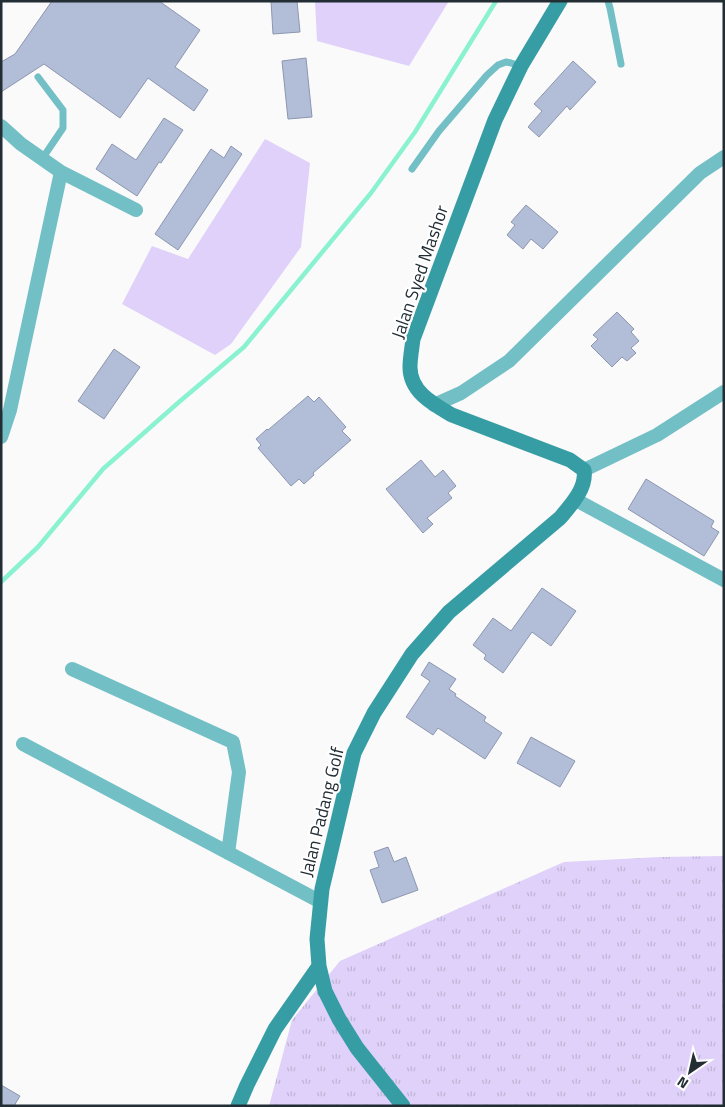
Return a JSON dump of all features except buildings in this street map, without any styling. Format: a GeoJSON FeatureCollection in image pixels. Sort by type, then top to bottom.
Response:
{"type":"FeatureCollection","features":[{"type":"Feature","properties":{"kind":"street","name":"Jalan Syed Mashor"},"geometry":{"type":"LineString","coordinates":[[560,1],[521,66],[495,120],[413,340],[410,368],[413,383],[419,393],[434,405],[452,415],[570,460],[584,470]]}},
{"type":"Feature","properties":{"kind":"street"},"geometry":{"type":"LineString","coordinates":[[1,126],[21,144],[61,172],[136,210]]}},
{"type":"Feature","properties":{"kind":"street"},"geometry":{"type":"LineString","coordinates":[[434,405],[461,393],[509,361],[700,173],[724,157]]}},
{"type":"Feature","properties":{"kind":"street"},"geometry":{"type":"LineString","coordinates":[[1,437],[10,410],[61,172]]}},
{"type":"Feature","properties":{"kind":"street"},"geometry":{"type":"LineString","coordinates":[[584,470],[657,435],[724,392]]}},
{"type":"Feature","properties":{"kind":"street","name":"Jalan Padang Golf"},"geometry":{"type":"LineString","coordinates":[[403,1106],[357,1048],[339,1020],[324,990],[318,966],[317,939],[322,889],[354,753],[374,714],[412,654],[449,612],[560,518],[576,500],[585,478],[584,470]]}},
{"type":"Feature","properties":{"kind":"street"},"geometry":{"type":"LineString","coordinates":[[576,500],[724,580]]}},
{"type":"Feature","properties":{"kind":"street"},"geometry":{"type":"LineString","coordinates":[[72,669],[234,742],[239,772],[228,853]]}},
{"type":"Feature","properties":{"kind":"street"},"geometry":{"type":"LineString","coordinates":[[23,744],[320,902]]}},
{"type":"Feature","properties":{"kind":"street"},"geometry":{"type":"LineString","coordinates":[[238,1106],[274,1030],[318,966]]}},
{"type":"Feature","properties":{"kind":"lane"},"geometry":{"type":"LineString","coordinates":[[608,1],[621,64]]}},
{"type":"Feature","properties":{"kind":"lane"},"geometry":{"type":"LineString","coordinates":[[412,170],[439,131],[486,75],[498,65],[506,62],[521,66]]}},
{"type":"Feature","properties":{"kind":"lane"},"geometry":{"type":"LineString","coordinates":[[38,77],[63,110],[63,128],[42,159]]}},
{"type":"Feature","properties":{"kind":"green space"},"geometry":{"type":"Polygon","coordinates":[[[315,1],[449,1],[409,66],[317,41],[315,1]]]}},
{"type":"Feature","properties":{"kind":"green space"},"geometry":{"type":"Polygon","coordinates":[[[265,139],[310,163],[301,247],[231,344],[215,355],[122,304],[152,246],[188,259],[265,139]]]}},
{"type":"Feature","properties":{"kind":"green space"},"geometry":{"type":"Polygon","coordinates":[[[724,856],[724,1106],[269,1106],[292,1020],[340,961],[564,862],[724,856]]]}},
{"type":"Feature","properties":{"kind":"waterway"},"geometry":{"type":"LineString","coordinates":[[1,582],[38,547],[103,469],[244,347],[371,193],[415,132],[496,1]]}}]}
